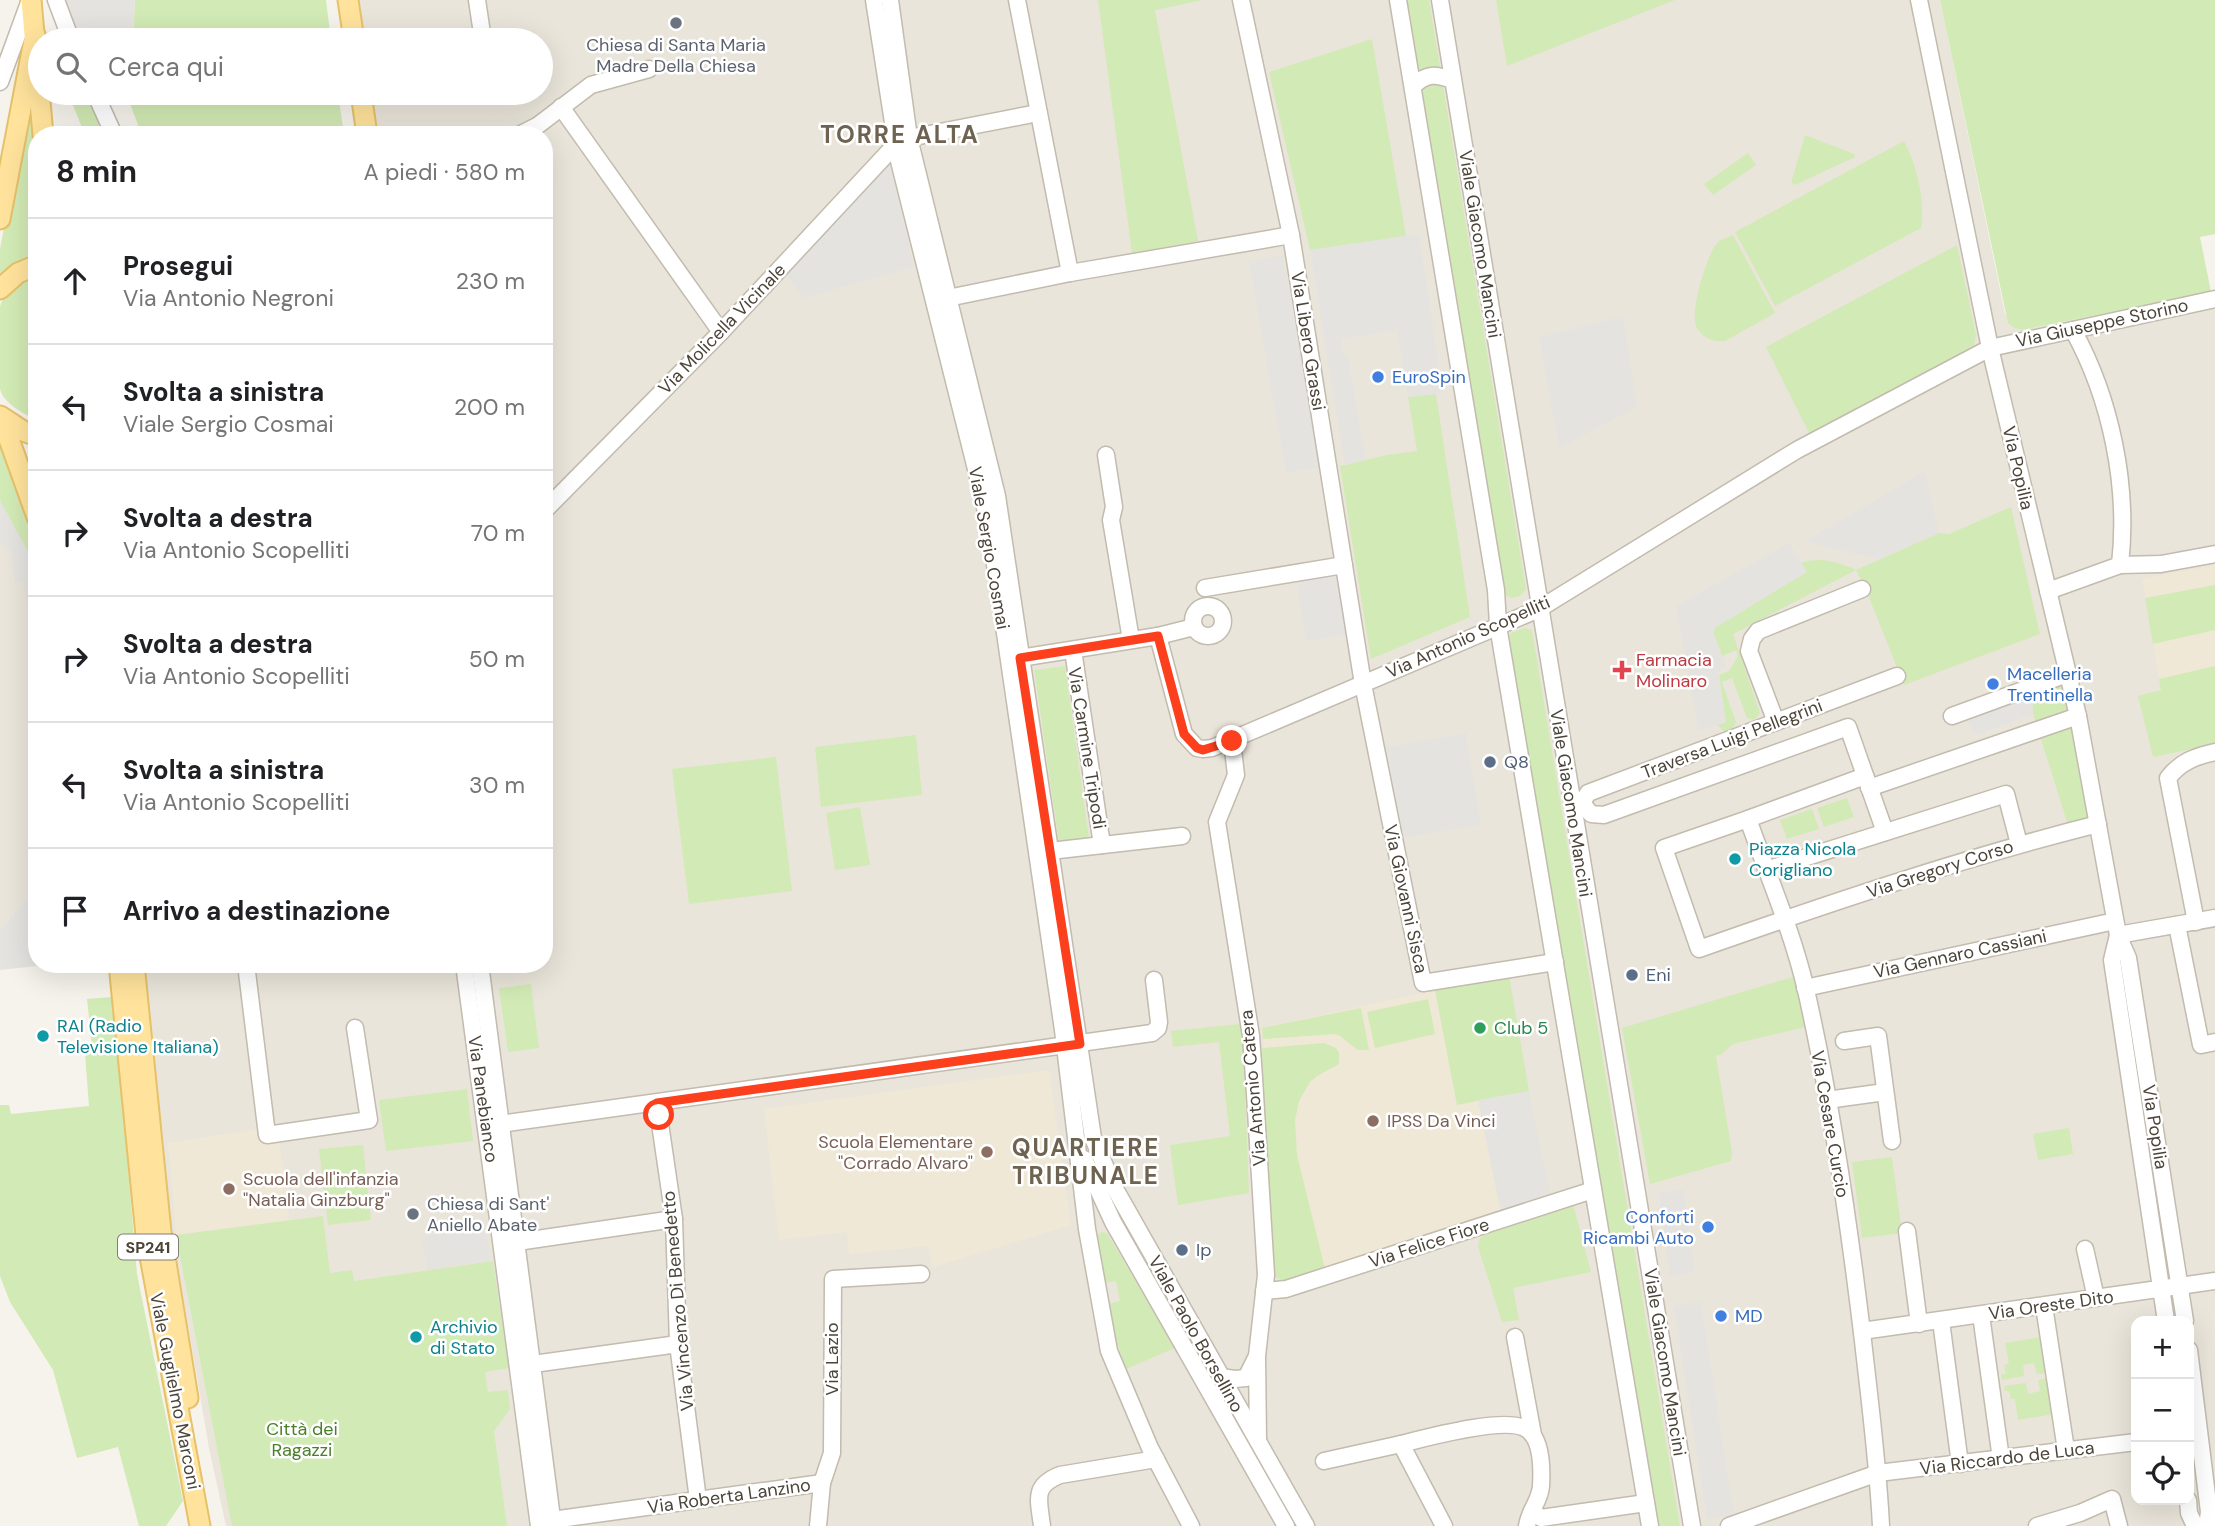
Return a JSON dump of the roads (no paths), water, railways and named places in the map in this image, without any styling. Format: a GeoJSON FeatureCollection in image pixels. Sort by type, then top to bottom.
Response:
{"type":"FeatureCollection","features":[{"type":"Feature","properties":{"kind":"main road"},"geometry":{"type":"LineString","coordinates":[[31,0],[34,28]]}},
{"type":"Feature","properties":{"kind":"main road"},"geometry":{"type":"LineString","coordinates":[[348,0],[352,28]]}},
{"type":"Feature","properties":{"kind":"main road"},"geometry":{"type":"LineString","coordinates":[[0,219],[28,72]]}},
{"type":"Feature","properties":{"kind":"main road"},"geometry":{"type":"LineString","coordinates":[[41,105],[42,126]]}},
{"type":"Feature","properties":{"kind":"main road"},"geometry":{"type":"LineString","coordinates":[[363,105],[366,126]]}},
{"type":"Feature","properties":{"kind":"main road"},"geometry":{"type":"LineString","coordinates":[[0,289],[18,273],[28,269]]}},
{"type":"Feature","properties":{"kind":"main road"},"geometry":{"type":"LineString","coordinates":[[0,416],[28,432]]}},
{"type":"Feature","properties":{"kind":"main road"},"geometry":{"type":"LineString","coordinates":[[0,416],[28,492]]}},
{"type":"Feature","properties":{"kind":"main road","name":"Viale Guglielmo Marconi"},"geometry":{"type":"LineString","coordinates":[[120,973],[146,1235],[200,1526]]}},
{"type":"Feature","properties":{"kind":"main road","name":"Viale Guglielmo Marconi"},"geometry":{"type":"LineString","coordinates":[[135,973],[161,1232],[192,1420],[214,1526]]}},
{"type":"Feature","properties":{"kind":"street"},"geometry":{"type":"LineString","coordinates":[[0,82],[31,0]]}},
{"type":"Feature","properties":{"kind":"street"},"geometry":{"type":"LineString","coordinates":[[46,0],[63,23]]}},
{"type":"Feature","properties":{"kind":"street"},"geometry":{"type":"LineString","coordinates":[[56,0],[65,28]]}},
{"type":"Feature","properties":{"kind":"street"},"geometry":{"type":"LineString","coordinates":[[477,0],[481,28]]}},
{"type":"Feature","properties":{"kind":"street","name":"Viale Sergio Cosmai"},"geometry":{"type":"LineString","coordinates":[[874,0],[902,141],[941,299],[992,544],[1072,1045]]}},
{"type":"Feature","properties":{"kind":"street","name":"Viale Sergio Cosmai"},"geometry":{"type":"LineString","coordinates":[[890,0],[902,141]]}},
{"type":"Feature","properties":{"kind":"street"},"geometry":{"type":"LineString","coordinates":[[1017,0],[1070,273]]}},
{"type":"Feature","properties":{"kind":"street","name":"Via Libero Grassi"},"geometry":{"type":"LineString","coordinates":[[1241,0],[1291,235],[1363,684]]}},
{"type":"Feature","properties":{"kind":"street"},"geometry":{"type":"LineString","coordinates":[[1398,0],[1496,590],[1499,626],[1650,1526]]}},
{"type":"Feature","properties":{"kind":"street","name":"Viale Giacomo Mancini"},"geometry":{"type":"LineString","coordinates":[[1440,0],[1539,609],[1577,804],[1692,1526]]}},
{"type":"Feature","properties":{"kind":"street","name":"Via Popilia"},"geometry":{"type":"LineString","coordinates":[[1919,0],[1990,348],[2078,716],[2117,928],[2128,958],[2184,1316]]}},
{"type":"Feature","properties":{"kind":"street"},"geometry":{"type":"LineString","coordinates":[[537,126],[591,85],[649,69]]}},
{"type":"Feature","properties":{"kind":"street"},"geometry":{"type":"LineString","coordinates":[[1413,86],[1423,77],[1437,75],[1453,80]]}},
{"type":"Feature","properties":{"kind":"street"},"geometry":{"type":"LineString","coordinates":[[100,105],[110,126]]}},
{"type":"Feature","properties":{"kind":"street"},"geometry":{"type":"LineString","coordinates":[[561,107],[721,332]]}},
{"type":"Feature","properties":{"kind":"street"},"geometry":{"type":"LineString","coordinates":[[902,141],[1038,113]]}},
{"type":"Feature","properties":{"kind":"street","name":"Via Molicella Vicinale"},"geometry":{"type":"LineString","coordinates":[[553,502],[721,332],[902,141]]}},
{"type":"Feature","properties":{"kind":"street"},"geometry":{"type":"LineString","coordinates":[[941,299],[1070,273],[1291,235]]}},
{"type":"Feature","properties":{"kind":"street","name":"Viale Sergio Cosmai"},"geometry":{"type":"LineString","coordinates":[[941,299],[997,496],[1050,851],[1085,1141]]}},
{"type":"Feature","properties":{"kind":"street","name":"Via Giuseppe Storino"},"geometry":{"type":"LineString","coordinates":[[1990,348],[2215,299]]}},
{"type":"Feature","properties":{"kind":"street"},"geometry":{"type":"LineString","coordinates":[[2073,330],[2107,409],[2118,471],[2123,543],[2120,565]]}},
{"type":"Feature","properties":{"kind":"street","name":"Via Antonio Scopelliti"},"geometry":{"type":"LineString","coordinates":[[1158,636],[1184,734],[1197,748],[1203,750],[1232,741],[1539,609],[1797,450],[1990,348]]}},
{"type":"Feature","properties":{"kind":"street"},"geometry":{"type":"LineString","coordinates":[[1106,455],[1114,507],[1111,520],[1131,640]]}},
{"type":"Feature","properties":{"kind":"street"},"geometry":{"type":"LineString","coordinates":[[2048,591],[2120,565],[2161,564],[2215,554]]}},
{"type":"Feature","properties":{"kind":"street"},"geometry":{"type":"LineString","coordinates":[[1205,588],[1344,565]]}},
{"type":"Feature","properties":{"kind":"street"},"geometry":{"type":"LineString","coordinates":[[1776,722],[1749,651],[1752,639],[1758,631],[1862,589]]}},
{"type":"Feature","properties":{"kind":"street"},"geometry":{"type":"LineString","coordinates":[[1020,658],[1158,636],[1194,627]]}},
{"type":"Feature","properties":{"kind":"street","name":"Via Carmine Tripodi"},"geometry":{"type":"LineString","coordinates":[[1073,650],[1102,845]]}},
{"type":"Feature","properties":{"kind":"street"},"geometry":{"type":"LineString","coordinates":[[1952,716],[2067,674]]}},
{"type":"Feature","properties":{"kind":"street","name":"Traversa Luigi Pellegrini"},"geometry":{"type":"LineString","coordinates":[[1577,804],[1588,793],[1897,676]]}},
{"type":"Feature","properties":{"kind":"street","name":"Via Giovanni Sisca"},"geometry":{"type":"LineString","coordinates":[[1363,684],[1423,983],[1555,962]]}},
{"type":"Feature","properties":{"kind":"street"},"geometry":{"type":"LineString","coordinates":[[1748,818],[1783,919],[1699,948],[1664,848],[1748,818],[2078,716]]}},
{"type":"Feature","properties":{"kind":"street"},"geometry":{"type":"LineString","coordinates":[[1577,804],[1591,814],[1604,815],[1848,727],[1885,832]]}},
{"type":"Feature","properties":{"kind":"street","name":"Via Antonio Catera"},"geometry":{"type":"LineString","coordinates":[[1232,741],[1236,775],[1217,822],[1251,1036],[1266,1275],[1257,1356],[1258,1442]]}},
{"type":"Feature","properties":{"kind":"street"},"geometry":{"type":"LineString","coordinates":[[2196,922],[2168,778],[2174,770],[2190,759],[2215,752]]}},
{"type":"Feature","properties":{"kind":"street"},"geometry":{"type":"LineString","coordinates":[[1766,870],[2006,794],[2019,844]]}},
{"type":"Feature","properties":{"kind":"street","name":"Via Gregory Corso"},"geometry":{"type":"LineString","coordinates":[[1783,919],[2019,844],[2098,824]]}},
{"type":"Feature","properties":{"kind":"street"},"geometry":{"type":"LineString","coordinates":[[1050,851],[1182,836]]}},
{"type":"Feature","properties":{"kind":"street","name":"Via Gennaro Cassiani"},"geometry":{"type":"LineString","coordinates":[[1805,988],[2117,928],[2177,925],[2215,918]]}},
{"type":"Feature","properties":{"kind":"street","name":"Via Cesare Curcio"},"geometry":{"type":"LineString","coordinates":[[1783,919],[1805,988],[1852,1249],[1878,1473],[1881,1526]]}},
{"type":"Feature","properties":{"kind":"street"},"geometry":{"type":"LineString","coordinates":[[2177,925],[2208,1044]]}},
{"type":"Feature","properties":{"kind":"street","name":"Via Popilia"},"geometry":{"type":"LineString","coordinates":[[2117,928],[2112,960],[2165,1316]]}},
{"type":"Feature","properties":{"kind":"street"},"geometry":{"type":"LineString","coordinates":[[247,973],[267,1135],[369,1120],[355,1028]]}},
{"type":"Feature","properties":{"kind":"street","name":"Via Panebianco"},"geometry":{"type":"LineString","coordinates":[[466,973],[517,1242],[533,1364],[548,1524]]}},
{"type":"Feature","properties":{"kind":"street","name":"Via Panebianco"},"geometry":{"type":"LineString","coordinates":[[481,973],[494,1125],[548,1524]]}},
{"type":"Feature","properties":{"kind":"street"},"geometry":{"type":"LineString","coordinates":[[494,1125],[1156,1031],[1159,1023],[1154,980]]}},
{"type":"Feature","properties":{"kind":"street"},"geometry":{"type":"LineString","coordinates":[[1844,1041],[1878,1036],[1892,1141]]}},
{"type":"Feature","properties":{"kind":"street"},"geometry":{"type":"LineString","coordinates":[[1827,1100],[1885,1092]]}},
{"type":"Feature","properties":{"kind":"street","name":"Via Vincenzo Di Benedetto"},"geometry":{"type":"LineString","coordinates":[[657,1103],[674,1219],[678,1344],[698,1500]]}},
{"type":"Feature","properties":{"kind":"street"},"geometry":{"type":"LineString","coordinates":[[1085,1141],[1087,1229],[1109,1351],[1156,1459],[1191,1526]]}},
{"type":"Feature","properties":{"kind":"street","name":"Viale Paolo Borsellino"},"geometry":{"type":"LineString","coordinates":[[1085,1141],[1107,1210],[1286,1526]]}},
{"type":"Feature","properties":{"kind":"street","name":"Viale Paolo Borsellino"},"geometry":{"type":"LineString","coordinates":[[1085,1141],[1114,1187],[1306,1526]]}},
{"type":"Feature","properties":{"kind":"street","name":"Via Felice Fiore"},"geometry":{"type":"LineString","coordinates":[[1264,1291],[1286,1289],[1593,1190]]}},
{"type":"Feature","properties":{"kind":"street"},"geometry":{"type":"LineString","coordinates":[[1087,1229],[1095,1216],[1107,1210]]}},
{"type":"Feature","properties":{"kind":"street"},"geometry":{"type":"LineString","coordinates":[[517,1242],[674,1219]]}},
{"type":"Feature","properties":{"kind":"street"},"geometry":{"type":"LineString","coordinates":[[1907,1230],[1919,1324]]}},
{"type":"Feature","properties":{"kind":"street"},"geometry":{"type":"LineString","coordinates":[[2085,1249],[2096,1298]]}},
{"type":"Feature","properties":{"kind":"street","name":"Via Lazio"},"geometry":{"type":"LineString","coordinates":[[818,1526],[822,1483],[832,1453],[833,1279],[921,1274]]}},
{"type":"Feature","properties":{"kind":"street","name":"Via Oreste Dito"},"geometry":{"type":"LineString","coordinates":[[1862,1331],[2215,1281]]}},
{"type":"Feature","properties":{"kind":"street"},"geometry":{"type":"LineString","coordinates":[[2044,1306],[2066,1451]]}},
{"type":"Feature","properties":{"kind":"street"},"geometry":{"type":"LineString","coordinates":[[1981,1315],[2001,1459]]}},
{"type":"Feature","properties":{"kind":"street"},"geometry":{"type":"LineString","coordinates":[[1941,1321],[1961,1464]]}},
{"type":"Feature","properties":{"kind":"street"},"geometry":{"type":"LineString","coordinates":[[1515,1337],[1533,1435]]}},
{"type":"Feature","properties":{"kind":"street"},"geometry":{"type":"LineString","coordinates":[[533,1364],[678,1344]]}},
{"type":"Feature","properties":{"kind":"street"},"geometry":{"type":"LineString","coordinates":[[1220,1377],[1246,1378],[1257,1356]]}},
{"type":"Feature","properties":{"kind":"street"},"geometry":{"type":"LineString","coordinates":[[1324,1461],[1466,1429],[1517,1424],[1526,1428],[1538,1443],[1541,1483],[1539,1498],[1529,1519]]}},
{"type":"Feature","properties":{"kind":"street"},"geometry":{"type":"LineString","coordinates":[[2194,1434],[2209,1513],[2207,1526]]}},
{"type":"Feature","properties":{"kind":"street","name":"Via Riccardo de Luca"},"geometry":{"type":"LineString","coordinates":[[1729,1526],[1878,1473],[2131,1443]]}},
{"type":"Feature","properties":{"kind":"street"},"geometry":{"type":"LineString","coordinates":[[1401,1444],[1444,1526]]}},
{"type":"Feature","properties":{"kind":"street"},"geometry":{"type":"LineString","coordinates":[[1042,1526],[1038,1496],[1047,1480],[1060,1475],[1156,1459]]}},
{"type":"Feature","properties":{"kind":"street","name":"Via Roberta Lanzino"},"geometry":{"type":"LineString","coordinates":[[548,1524],[822,1483]]}},
{"type":"Feature","properties":{"kind":"street"},"geometry":{"type":"LineString","coordinates":[[2037,1526],[2082,1519],[2112,1499],[2119,1526]]}},
{"type":"Feature","properties":{"kind":"street"},"geometry":{"type":"LineString","coordinates":[[1529,1519],[1646,1503]]}},
{"type":"Feature","properties":{"kind":"street"},"geometry":{"type":"LineString","coordinates":[[2188,1505],[2195,1526]]}},
{"type":"Feature","properties":{"kind":"place","name":"Chiesa di Santa Maria Madre Della Chiesa"},"geometry":{"type":"Point","coordinates":[676,23]}},
{"type":"Feature","properties":{"kind":"place","name":"EuroSpin"},"geometry":{"type":"Point","coordinates":[1378,377]}},
{"type":"Feature","properties":{"kind":"place","name":"Farmacia Molinaro"},"geometry":{"type":"Point","coordinates":[1622,670]}},
{"type":"Feature","properties":{"kind":"place","name":"Macelleria Trentinella"},"geometry":{"type":"Point","coordinates":[1993,684]}},
{"type":"Feature","properties":{"kind":"place","name":"Q8"},"geometry":{"type":"Point","coordinates":[1490,762]}},
{"type":"Feature","properties":{"kind":"place","name":"Piazza Nicola Corigliano"},"geometry":{"type":"Point","coordinates":[1735,859]}},
{"type":"Feature","properties":{"kind":"place","name":"Eni"},"geometry":{"type":"Point","coordinates":[1632,975]}},
{"type":"Feature","properties":{"kind":"place","name":"Club 5"},"geometry":{"type":"Point","coordinates":[1480,1028]}},
{"type":"Feature","properties":{"kind":"place","name":"RAI (Radio Televisione Italiana)"},"geometry":{"type":"Point","coordinates":[43,1036]}},
{"type":"Feature","properties":{"kind":"place","name":"IPSS Da Vinci"},"geometry":{"type":"Point","coordinates":[1373,1121]}},
{"type":"Feature","properties":{"kind":"place","name":"Scuola Elementare \"Corrado Alvaro\""},"geometry":{"type":"Point","coordinates":[987,1152]}},
{"type":"Feature","properties":{"kind":"place","name":"Scuola dell'infanzia \"Natalia Ginzburg\""},"geometry":{"type":"Point","coordinates":[229,1189]}},
{"type":"Feature","properties":{"kind":"place","name":"Chiesa di Sant' Aniello Abate"},"geometry":{"type":"Point","coordinates":[413,1214]}},
{"type":"Feature","properties":{"kind":"place","name":"Conforti Ricambi Auto"},"geometry":{"type":"Point","coordinates":[1708,1227]}},
{"type":"Feature","properties":{"kind":"place","name":"Ip"},"geometry":{"type":"Point","coordinates":[1182,1250]}},
{"type":"Feature","properties":{"kind":"place","name":"MD"},"geometry":{"type":"Point","coordinates":[1721,1316]}},
{"type":"Feature","properties":{"kind":"place","name":"Archivio di Stato"},"geometry":{"type":"Point","coordinates":[416,1337]}},
{"type":"Feature","properties":{"kind":"district","name":"TORRE ALTA"},"geometry":{"type":"Point","coordinates":[900,134]}},
{"type":"Feature","properties":{"kind":"district","name":"QUARTIERE TRIBUNALE"},"geometry":{"type":"Point","coordinates":[1086,1161]}},
{"type":"Feature","properties":{"kind":"park label","name":"Città dei Ragazzi"},"geometry":{"type":"Point","coordinates":[302,1439]}}]}
